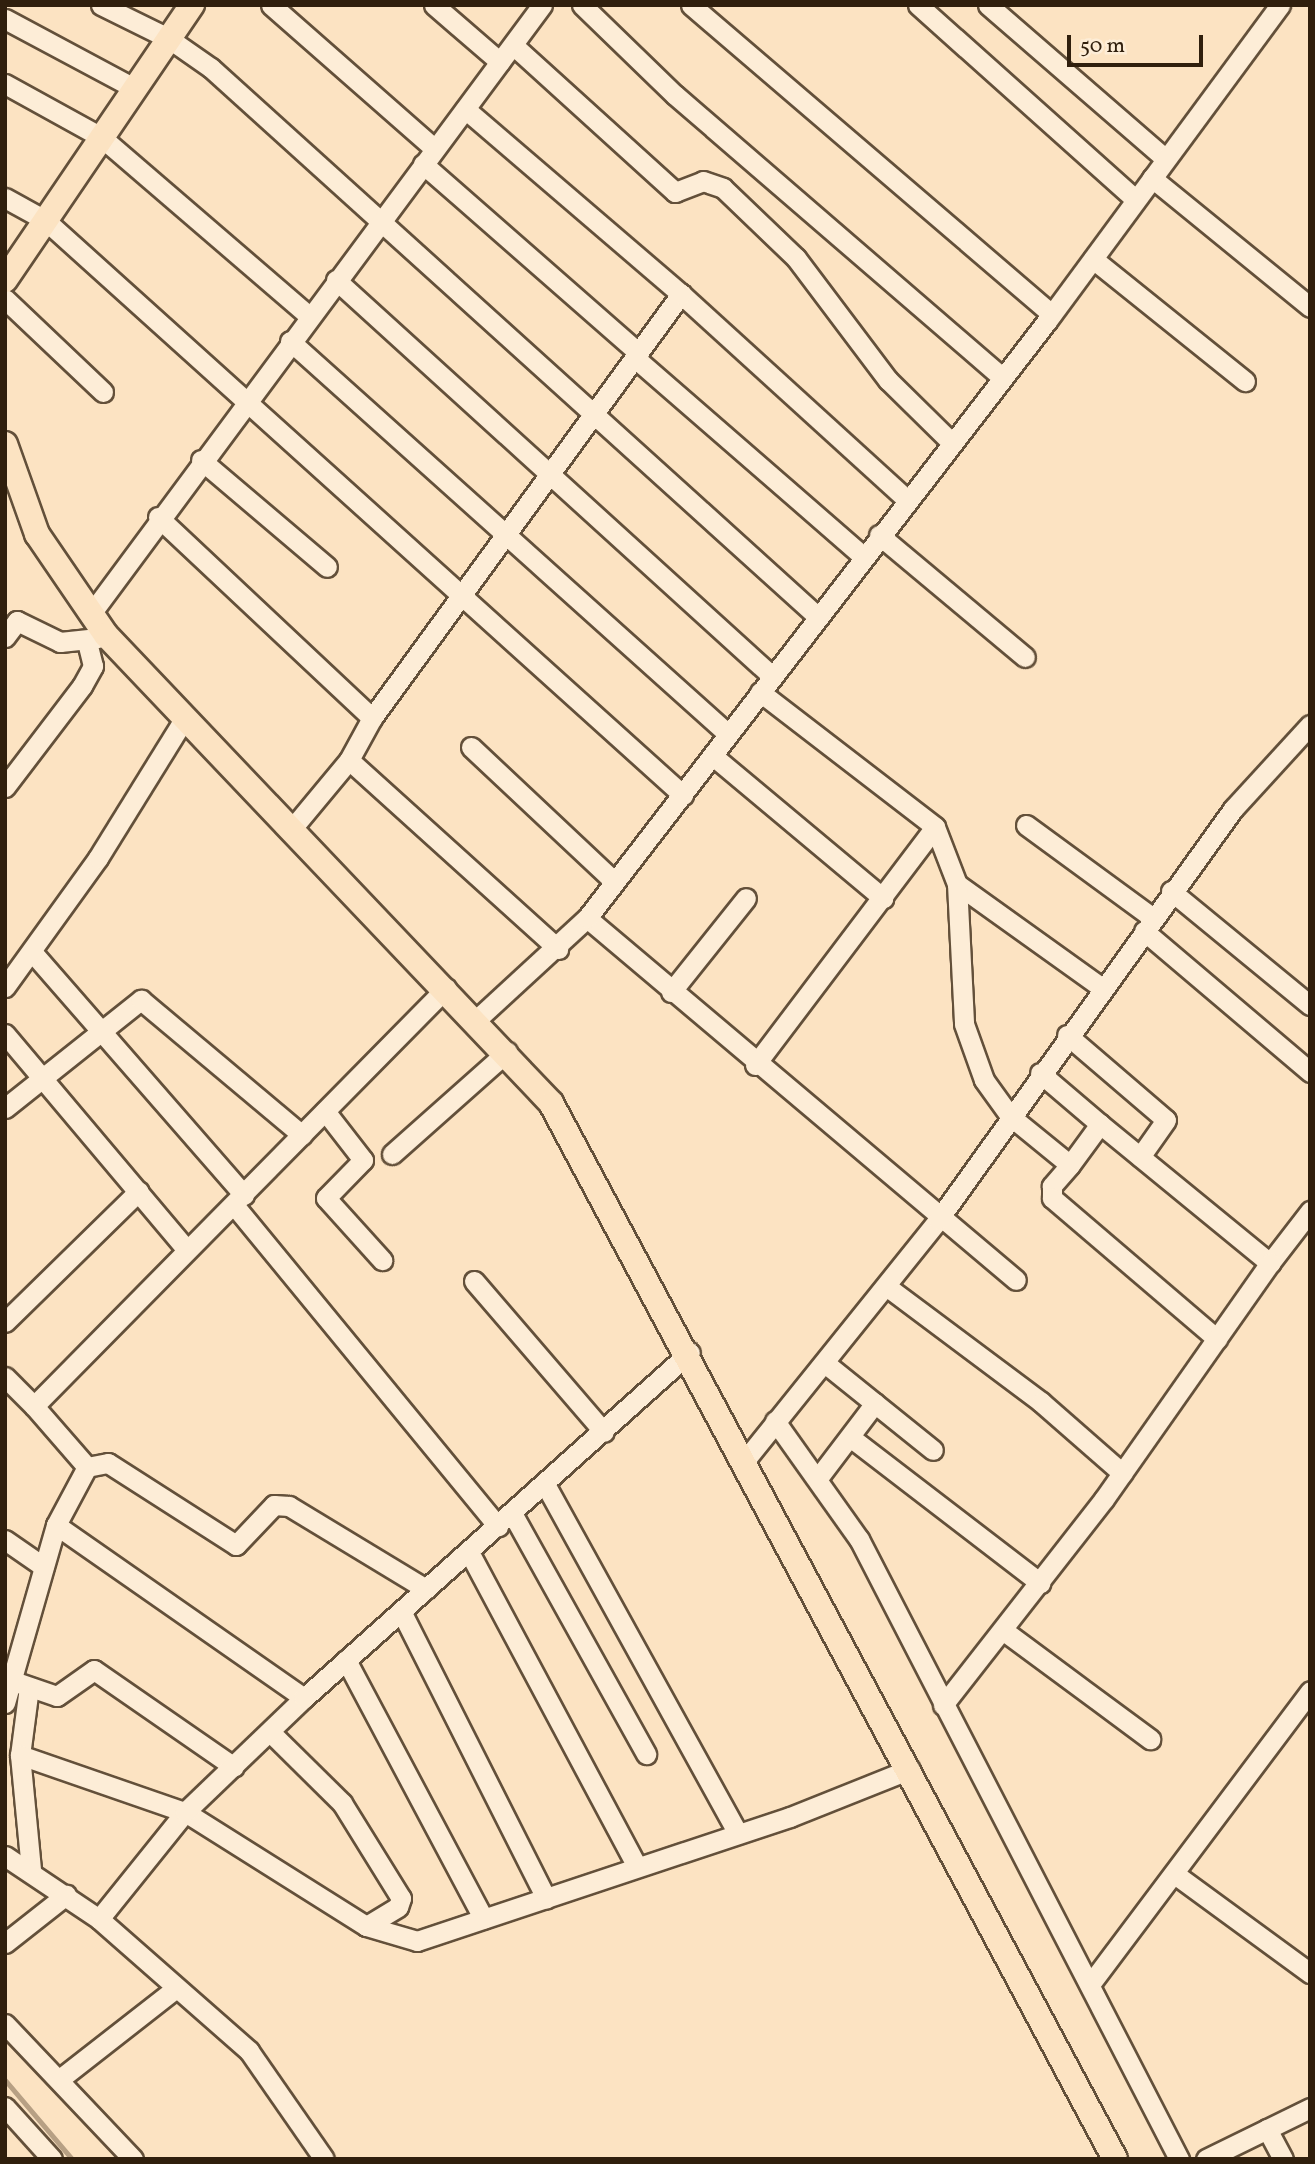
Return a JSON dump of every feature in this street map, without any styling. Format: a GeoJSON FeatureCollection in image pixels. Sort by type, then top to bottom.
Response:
{"type":"FeatureCollection","features":[{"type":"Feature","properties":{"kind":"main road"},"geometry":{"type":"LineString","coordinates":[[9,267],[45,220],[192,5]]}},
{"type":"Feature","properties":{"kind":"main road"},"geometry":{"type":"LineString","coordinates":[[5,444],[37,534],[90,615],[97,638],[183,721],[446,988],[507,1052],[558,1115],[690,1352],[742,1464],[910,1769],[1115,2159]]}},
{"type":"Feature","properties":{"kind":"street"},"geometry":{"type":"LineString","coordinates":[[101,5],[169,38],[211,68],[378,225],[817,616]]}},
{"type":"Feature","properties":{"kind":"street"},"geometry":{"type":"LineString","coordinates":[[271,5],[637,356],[862,555]]}},
{"type":"Feature","properties":{"kind":"street"},"geometry":{"type":"LineString","coordinates":[[434,5],[500,62]]}},
{"type":"Feature","properties":{"kind":"street"},"geometry":{"type":"LineString","coordinates":[[90,615],[158,517],[542,5]]}},
{"type":"Feature","properties":{"kind":"street"},"geometry":{"type":"LineString","coordinates":[[582,5],[675,95],[1002,377]]}},
{"type":"Feature","properties":{"kind":"street"},"geometry":{"type":"LineString","coordinates":[[691,5],[1052,314]]}},
{"type":"Feature","properties":{"kind":"street"},"geometry":{"type":"LineString","coordinates":[[918,5],[1136,200]]}},
{"type":"Feature","properties":{"kind":"street"},"geometry":{"type":"LineString","coordinates":[[988,5],[1166,159]]}},
{"type":"Feature","properties":{"kind":"street"},"geometry":{"type":"LineString","coordinates":[[476,1020],[558,949],[587,918],[713,756],[862,555],[1052,314],[1280,5]]}},
{"type":"Feature","properties":{"kind":"street"},"geometry":{"type":"LineString","coordinates":[[5,19],[134,88]]}},
{"type":"Feature","properties":{"kind":"street"},"geometry":{"type":"LineString","coordinates":[[513,45],[675,192],[703,181],[723,188],[796,258],[888,380],[951,442]]}},
{"type":"Feature","properties":{"kind":"street"},"geometry":{"type":"LineString","coordinates":[[5,84],[100,137],[309,316]]}},
{"type":"Feature","properties":{"kind":"street"},"geometry":{"type":"LineString","coordinates":[[465,109],[681,294],[906,499]]}},
{"type":"Feature","properties":{"kind":"street"},"geometry":{"type":"LineString","coordinates":[[1152,178],[1310,307]]}},
{"type":"Feature","properties":{"kind":"street"},"geometry":{"type":"LineString","coordinates":[[5,198],[45,220],[683,795]]}},
{"type":"Feature","properties":{"kind":"street"},"geometry":{"type":"LineString","coordinates":[[1093,259],[1245,381]]}},
{"type":"Feature","properties":{"kind":"street"},"geometry":{"type":"LineString","coordinates":[[335,280],[766,684],[935,827],[957,884],[964,1024],[984,1080],[1010,1115],[1070,1165]]}},
{"type":"Feature","properties":{"kind":"street"},"geometry":{"type":"LineString","coordinates":[[290,831],[349,760],[372,718],[463,597],[547,476],[681,294]]}},
{"type":"Feature","properties":{"kind":"street"},"geometry":{"type":"LineString","coordinates":[[5,299],[103,392]]}},
{"type":"Feature","properties":{"kind":"street"},"geometry":{"type":"LineString","coordinates":[[290,341],[729,734]]}},
{"type":"Feature","properties":{"kind":"street"},"geometry":{"type":"LineString","coordinates":[[201,460],[327,567]]}},
{"type":"Feature","properties":{"kind":"street"},"geometry":{"type":"LineString","coordinates":[[158,517],[372,718]]}},
{"type":"Feature","properties":{"kind":"street"},"geometry":{"type":"LineString","coordinates":[[879,535],[1025,657]]}},
{"type":"Feature","properties":{"kind":"street"},"geometry":{"type":"LineString","coordinates":[[5,787],[82,686],[93,666],[97,638],[60,642],[9,624]]}},
{"type":"Feature","properties":{"kind":"street"},"geometry":{"type":"LineString","coordinates":[[5,987],[33,953],[183,721]]}},
{"type":"Feature","properties":{"kind":"street"},"geometry":{"type":"LineString","coordinates":[[742,1464],[775,1421],[826,1364],[938,1220],[1171,891],[1310,725]]}},
{"type":"Feature","properties":{"kind":"street"},"geometry":{"type":"LineString","coordinates":[[471,747],[615,882]]}},
{"type":"Feature","properties":{"kind":"street"},"geometry":{"type":"LineString","coordinates":[[713,756],[883,898]]}},
{"type":"Feature","properties":{"kind":"street"},"geometry":{"type":"LineString","coordinates":[[349,760],[558,949]]}},
{"type":"Feature","properties":{"kind":"street"},"geometry":{"type":"LineString","coordinates":[[1026,825],[1148,924],[1309,1069]]}},
{"type":"Feature","properties":{"kind":"street"},"geometry":{"type":"LineString","coordinates":[[755,1065],[935,827]]}},
{"type":"Feature","properties":{"kind":"street"},"geometry":{"type":"LineString","coordinates":[[957,884],[1102,988]]}},
{"type":"Feature","properties":{"kind":"street"},"geometry":{"type":"LineString","coordinates":[[1171,891],[1310,1005]]}},
{"type":"Feature","properties":{"kind":"street"},"geometry":{"type":"LineString","coordinates":[[671,992],[746,898]]}},
{"type":"Feature","properties":{"kind":"street"},"geometry":{"type":"LineString","coordinates":[[587,918],[938,1220],[1016,1280]]}},
{"type":"Feature","properties":{"kind":"street"},"geometry":{"type":"LineString","coordinates":[[33,953],[102,1031],[505,1519],[646,1754]]}},
{"type":"Feature","properties":{"kind":"street"},"geometry":{"type":"LineString","coordinates":[[34,1406],[446,988]]}},
{"type":"Feature","properties":{"kind":"street"},"geometry":{"type":"LineString","coordinates":[[5,1108],[141,1000],[302,1135]]}},
{"type":"Feature","properties":{"kind":"street"},"geometry":{"type":"LineString","coordinates":[[5,1034],[47,1077],[187,1250]]}},
{"type":"Feature","properties":{"kind":"street"},"geometry":{"type":"LineString","coordinates":[[1067,1035],[1166,1120],[1140,1157]]}},
{"type":"Feature","properties":{"kind":"street"},"geometry":{"type":"LineString","coordinates":[[392,1154],[507,1052]]}},
{"type":"Feature","properties":{"kind":"street"},"geometry":{"type":"LineString","coordinates":[[1040,1073],[1270,1263]]}},
{"type":"Feature","properties":{"kind":"street"},"geometry":{"type":"LineString","coordinates":[[325,1111],[363,1160],[326,1198],[382,1260]]}},
{"type":"Feature","properties":{"kind":"street"},"geometry":{"type":"LineString","coordinates":[[1100,1124],[1052,1186],[1052,1198],[1217,1339]]}},
{"type":"Feature","properties":{"kind":"street"},"geometry":{"type":"LineString","coordinates":[[5,1322],[139,1191]]}},
{"type":"Feature","properties":{"kind":"street"},"geometry":{"type":"LineString","coordinates":[[943,1705],[1004,1631],[1122,1473],[1270,1263],[1310,1211]]}},
{"type":"Feature","properties":{"kind":"street"},"geometry":{"type":"LineString","coordinates":[[474,1280],[604,1432]]}},
{"type":"Feature","properties":{"kind":"street"},"geometry":{"type":"LineString","coordinates":[[886,1286],[1041,1402],[1122,1473]]}},
{"type":"Feature","properties":{"kind":"street"},"geometry":{"type":"LineString","coordinates":[[99,1919],[185,1812],[271,1733],[304,1698],[604,1432],[690,1352]]}},
{"type":"Feature","properties":{"kind":"street"},"geometry":{"type":"LineString","coordinates":[[826,1364],[933,1450]]}},
{"type":"Feature","properties":{"kind":"street"},"geometry":{"type":"LineString","coordinates":[[5,1377],[87,1467]]}},
{"type":"Feature","properties":{"kind":"street"},"geometry":{"type":"LineString","coordinates":[[818,1478],[875,1403]]}},
{"type":"Feature","properties":{"kind":"street"},"geometry":{"type":"LineString","coordinates":[[775,1421],[859,1539],[943,1705],[1091,1983],[1179,2159]]}},
{"type":"Feature","properties":{"kind":"street"},"geometry":{"type":"LineString","coordinates":[[850,1437],[1040,1583]]}},
{"type":"Feature","properties":{"kind":"street"},"geometry":{"type":"LineString","coordinates":[[87,1467],[108,1463],[236,1545],[274,1505],[289,1506],[426,1589]]}},
{"type":"Feature","properties":{"kind":"street"},"geometry":{"type":"LineString","coordinates":[[31,1870],[20,1755],[22,1684],[14,1652],[56,1524],[87,1467]]}},
{"type":"Feature","properties":{"kind":"street"},"geometry":{"type":"LineString","coordinates":[[545,1484],[738,1833]]}},
{"type":"Feature","properties":{"kind":"street"},"geometry":{"type":"LineString","coordinates":[[56,1524],[304,1698]]}},
{"type":"Feature","properties":{"kind":"street"},"geometry":{"type":"LineString","coordinates":[[5,1540],[44,1567]]}},
{"type":"Feature","properties":{"kind":"street"},"geometry":{"type":"LineString","coordinates":[[469,1552],[637,1866]]}},
{"type":"Feature","properties":{"kind":"street"},"geometry":{"type":"LineString","coordinates":[[401,1611],[546,1898]]}},
{"type":"Feature","properties":{"kind":"street"},"geometry":{"type":"LineString","coordinates":[[1004,1631],[1150,1739]]}},
{"type":"Feature","properties":{"kind":"street"},"geometry":{"type":"LineString","coordinates":[[346,1660],[484,1919]]}},
{"type":"Feature","properties":{"kind":"street"},"geometry":{"type":"LineString","coordinates":[[22,1684],[66,1694],[94,1670],[234,1767]]}},
{"type":"Feature","properties":{"kind":"street"},"geometry":{"type":"LineString","coordinates":[[5,1703],[22,1684]]}},
{"type":"Feature","properties":{"kind":"street"},"geometry":{"type":"LineString","coordinates":[[1091,1983],[1176,1875],[1310,1691]]}},
{"type":"Feature","properties":{"kind":"street"},"geometry":{"type":"LineString","coordinates":[[271,1733],[342,1803],[401,1898],[398,1907],[366,1926]]}},
{"type":"Feature","properties":{"kind":"street"},"geometry":{"type":"LineString","coordinates":[[20,1755],[185,1812],[366,1926],[417,1941],[738,1833],[910,1769]]}},
{"type":"Feature","properties":{"kind":"street"},"geometry":{"type":"LineString","coordinates":[[5,1856],[31,1870],[99,1919],[249,2051],[324,2159]]}},
{"type":"Feature","properties":{"kind":"street"},"geometry":{"type":"LineString","coordinates":[[1176,1875],[1310,1973]]}},
{"type":"Feature","properties":{"kind":"street"},"geometry":{"type":"LineString","coordinates":[[5,1943],[66,1895]]}},
{"type":"Feature","properties":{"kind":"street"},"geometry":{"type":"LineString","coordinates":[[61,2078],[176,1987]]}},
{"type":"Feature","properties":{"kind":"street"},"geometry":{"type":"LineString","coordinates":[[5,2024],[61,2078],[133,2159]]}},
{"type":"Feature","properties":{"kind":"street"},"geometry":{"type":"LineString","coordinates":[[5,2107],[52,2159]]}},
{"type":"Feature","properties":{"kind":"street"},"geometry":{"type":"LineString","coordinates":[[1206,2159],[1310,2108]]}},
{"type":"Feature","properties":{"kind":"street"},"geometry":{"type":"LineString","coordinates":[[1267,2129],[1283,2159]]}},
{"type":"Feature","properties":{"kind":"waterway"},"geometry":{"type":"LineString","coordinates":[[5,2080],[72,2159]]}}]}
